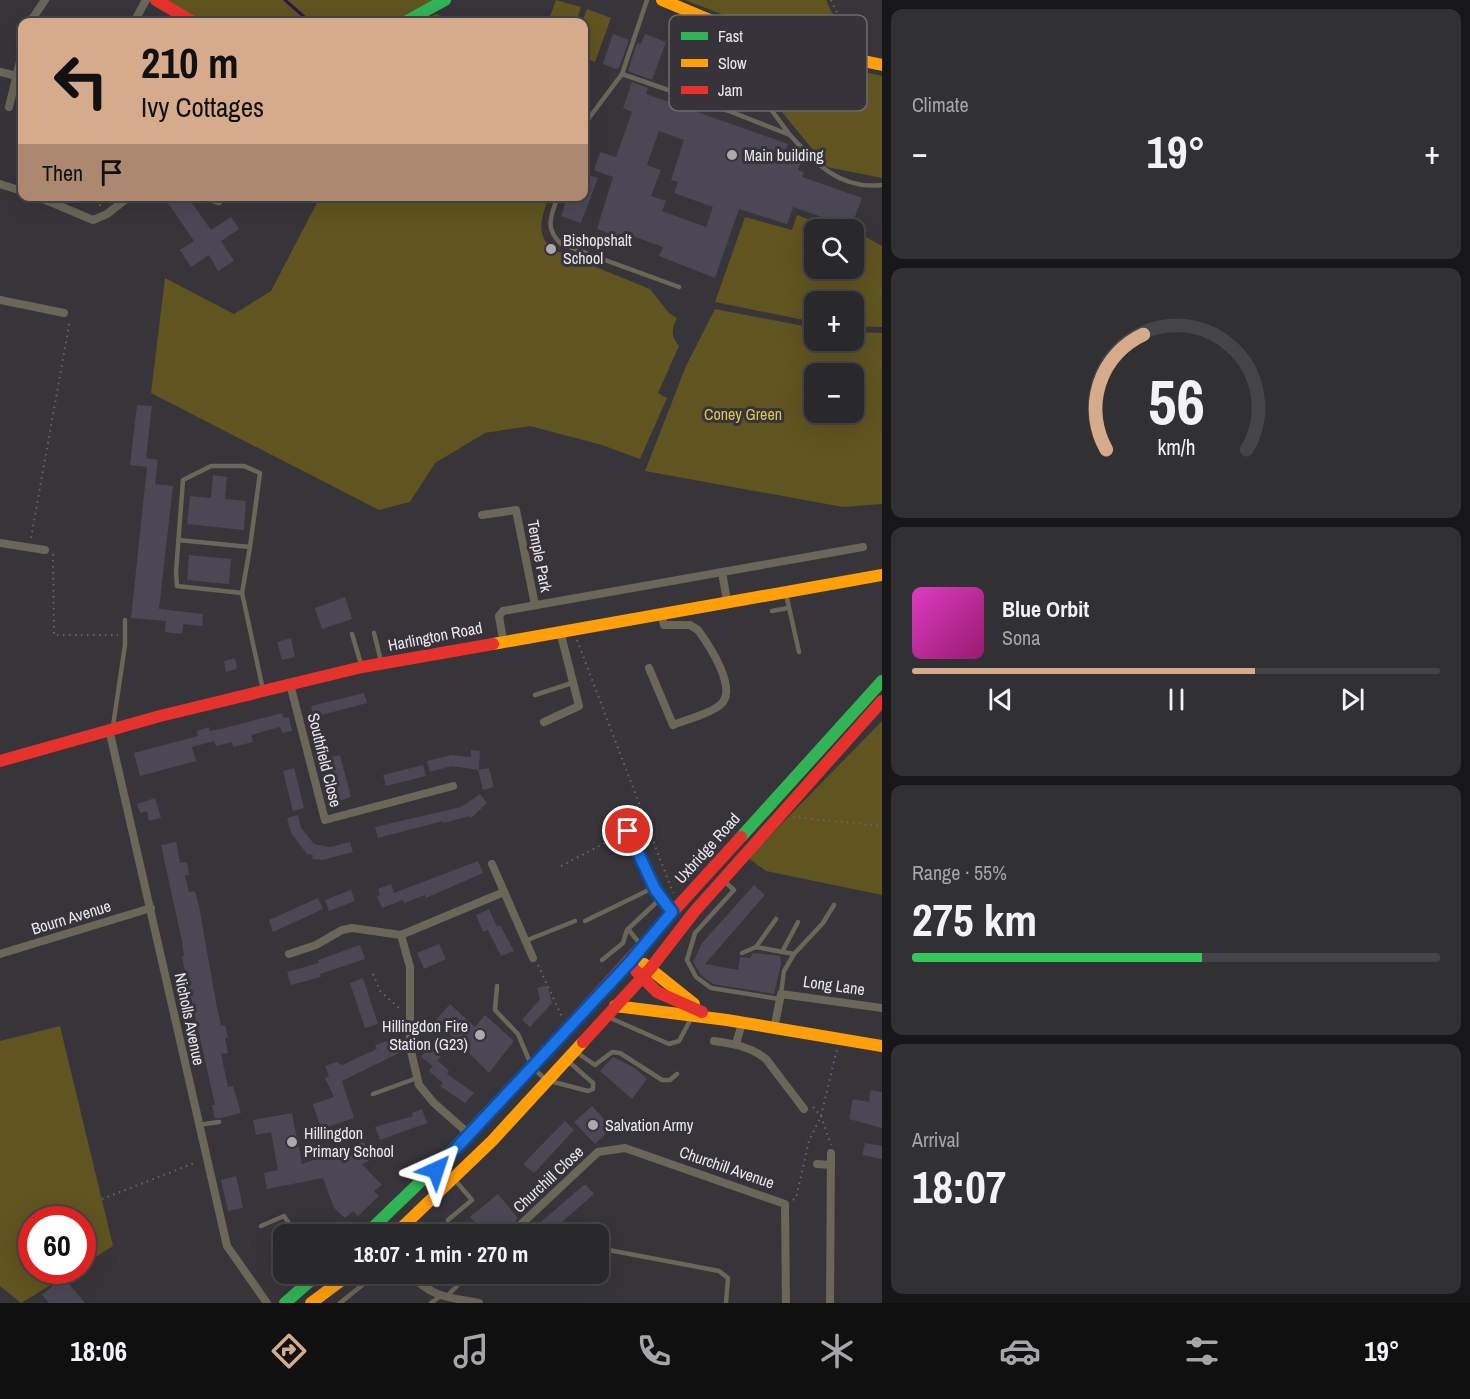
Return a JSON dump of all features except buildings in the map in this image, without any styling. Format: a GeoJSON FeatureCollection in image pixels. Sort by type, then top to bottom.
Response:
{"type":"FeatureCollection","features":[{"type":"Feature","properties":{"kind":"main road"},"geometry":{"type":"LineString","coordinates":[[156,0],[186,18]]}},
{"type":"Feature","properties":{"kind":"main road"},"geometry":{"type":"LineString","coordinates":[[412,18],[445,0]]}},
{"type":"Feature","properties":{"kind":"main road"},"geometry":{"type":"LineString","coordinates":[[662,0],[698,15]]}},
{"type":"Feature","properties":{"kind":"main road"},"geometry":{"type":"LineString","coordinates":[[867,62],[882,65]]}},
{"type":"Feature","properties":{"kind":"main road","name":"Harlington Road"},"geometry":{"type":"LineString","coordinates":[[0,761],[111,729],[362,667],[503,640],[882,575]]}},
{"type":"Feature","properties":{"kind":"main road","name":"Uxbridge Road"},"geometry":{"type":"LineString","coordinates":[[383,1224],[636,955],[882,681]]}},
{"type":"Feature","properties":{"kind":"main road","name":"Uxbridge Road"},"geometry":{"type":"LineString","coordinates":[[406,1224],[454,1179],[650,969],[723,879],[882,701]]}},
{"type":"Feature","properties":{"kind":"main road"},"geometry":{"type":"LineString","coordinates":[[636,955],[674,990],[721,1018]]}},
{"type":"Feature","properties":{"kind":"main road"},"geometry":{"type":"LineString","coordinates":[[636,955],[640,979],[655,992],[678,1004],[742,1023],[882,1046]]}},
{"type":"Feature","properties":{"kind":"main road"},"geometry":{"type":"LineString","coordinates":[[615,1006],[692,1017],[721,1018]]}},
{"type":"Feature","properties":{"kind":"main road"},"geometry":{"type":"LineString","coordinates":[[285,1303],[307,1284]]}},
{"type":"Feature","properties":{"kind":"main road"},"geometry":{"type":"LineString","coordinates":[[311,1303],[337,1284]]}},
{"type":"Feature","properties":{"kind":"street"},"geometry":{"type":"LineString","coordinates":[[32,18],[45,0]]}},
{"type":"Feature","properties":{"kind":"street"},"geometry":{"type":"LineString","coordinates":[[136,18],[146,0]]}},
{"type":"Feature","properties":{"kind":"street"},"geometry":{"type":"LineString","coordinates":[[9,107],[18,71]]}},
{"type":"Feature","properties":{"kind":"street"},"geometry":{"type":"LineString","coordinates":[[0,72],[17,76]]}},
{"type":"Feature","properties":{"kind":"street"},"geometry":{"type":"LineString","coordinates":[[0,184],[18,190]]}},
{"type":"Feature","properties":{"kind":"street"},"geometry":{"type":"LineString","coordinates":[[48,201],[93,220],[107,214],[124,201]]}},
{"type":"Feature","properties":{"kind":"street"},"geometry":{"type":"LineString","coordinates":[[0,300],[64,313]]}},
{"type":"Feature","properties":{"kind":"street","name":"Temple Park"},"geometry":{"type":"LineString","coordinates":[[482,515],[516,510],[535,605]]}},
{"type":"Feature","properties":{"kind":"street"},"geometry":{"type":"LineString","coordinates":[[0,543],[45,550]]}},
{"type":"Feature","properties":{"kind":"street"},"geometry":{"type":"LineString","coordinates":[[503,640],[500,613],[863,547]]}},
{"type":"Feature","properties":{"kind":"street"},"geometry":{"type":"LineString","coordinates":[[722,572],[727,601]]}},
{"type":"Feature","properties":{"kind":"street"},"geometry":{"type":"LineString","coordinates":[[649,668],[673,725],[719,706],[726,695],[727,682],[698,630],[690,625],[664,626],[661,614]]}},
{"type":"Feature","properties":{"kind":"street"},"geometry":{"type":"LineString","coordinates":[[544,722],[579,706],[560,632]]}},
{"type":"Feature","properties":{"kind":"street","name":"Southfield Close"},"geometry":{"type":"LineString","coordinates":[[290,684],[325,820],[453,786]]}},
{"type":"Feature","properties":{"kind":"street","name":"Nicholls Avenue"},"geometry":{"type":"LineString","coordinates":[[111,729],[226,1246],[267,1303]]}},
{"type":"Feature","properties":{"kind":"street"},"geometry":{"type":"LineString","coordinates":[[628,831],[661,898],[676,909]]}},
{"type":"Feature","properties":{"kind":"street"},"geometry":{"type":"LineString","coordinates":[[492,864],[533,958]]}},
{"type":"Feature","properties":{"kind":"street"},"geometry":{"type":"LineString","coordinates":[[289,954],[316,945],[342,930],[352,928],[401,935],[504,892]]}},
{"type":"Feature","properties":{"kind":"street","name":"Bourn Avenue"},"geometry":{"type":"LineString","coordinates":[[0,954],[151,908]]}},
{"type":"Feature","properties":{"kind":"street"},"geometry":{"type":"LineString","coordinates":[[401,935],[410,967],[410,1047],[417,1078],[434,1103],[469,1134]]}},
{"type":"Feature","properties":{"kind":"street","name":"Long Lane"},"geometry":{"type":"LineString","coordinates":[[774,1029],[780,997],[882,1008]]}},
{"type":"Feature","properties":{"kind":"street"},"geometry":{"type":"LineString","coordinates":[[736,1044],[742,1023]]}},
{"type":"Feature","properties":{"kind":"street"},"geometry":{"type":"LineString","coordinates":[[714,1041],[736,1044],[766,1059],[804,1109]]}},
{"type":"Feature","properties":{"kind":"street","name":"Churchill Avenue"},"geometry":{"type":"LineString","coordinates":[[598,1152],[625,1148],[776,1198],[785,1204],[786,1303]]}},
{"type":"Feature","properties":{"kind":"street","name":"Churchill Close"},"geometry":{"type":"LineString","coordinates":[[521,1224],[598,1152]]}},
{"type":"Feature","properties":{"kind":"street"},"geometry":{"type":"LineString","coordinates":[[830,1303],[831,1153]]}},
{"type":"Feature","properties":{"kind":"street"},"geometry":{"type":"LineString","coordinates":[[817,1164],[831,1165]]}},
{"type":"Feature","properties":{"kind":"street"},"geometry":{"type":"LineString","coordinates":[[436,1170],[448,1173],[454,1179]]}},
{"type":"Feature","properties":{"kind":"street"},"geometry":{"type":"LineString","coordinates":[[420,1284],[442,1297],[479,1303]]}},
{"type":"Feature","properties":{"kind":"lane"},"geometry":{"type":"LineString","coordinates":[[588,121],[622,74],[647,0]]}},
{"type":"Feature","properties":{"kind":"lane"},"geometry":{"type":"LineString","coordinates":[[622,74],[669,90]]}},
{"type":"Feature","properties":{"kind":"lane"},"geometry":{"type":"LineString","coordinates":[[729,111],[790,135]]}},
{"type":"Feature","properties":{"kind":"lane"},"geometry":{"type":"LineString","coordinates":[[772,111],[790,135],[824,170],[863,185],[882,185]]}},
{"type":"Feature","properties":{"kind":"lane"},"geometry":{"type":"LineString","coordinates":[[556,201],[548,223],[552,235],[561,244],[679,287]]}},
{"type":"Feature","properties":{"kind":"lane"},"geometry":{"type":"LineString","coordinates":[[242,593],[177,585],[175,581],[183,480],[211,466],[244,466],[260,473],[242,593],[263,690]]}},
{"type":"Feature","properties":{"kind":"lane"},"geometry":{"type":"LineString","coordinates":[[178,540],[250,546]]}},
{"type":"Feature","properties":{"kind":"lane"},"geometry":{"type":"LineString","coordinates":[[785,591],[799,652]]}},
{"type":"Feature","properties":{"kind":"lane"},"geometry":{"type":"LineString","coordinates":[[772,611],[788,608]]}},
{"type":"Feature","properties":{"kind":"lane"},"geometry":{"type":"LineString","coordinates":[[111,729],[125,621]]}},
{"type":"Feature","properties":{"kind":"lane"},"geometry":{"type":"LineString","coordinates":[[374,633],[382,663]]}},
{"type":"Feature","properties":{"kind":"lane"},"geometry":{"type":"LineString","coordinates":[[352,634],[362,667]]}},
{"type":"Feature","properties":{"kind":"lane"},"geometry":{"type":"LineString","coordinates":[[535,695],[572,682]]}},
{"type":"Feature","properties":{"kind":"lane"},"geometry":{"type":"LineString","coordinates":[[723,879],[734,890],[695,933],[687,960],[696,977],[711,988],[780,997],[784,971],[794,954],[823,923],[834,905]]}},
{"type":"Feature","properties":{"kind":"lane"},"geometry":{"type":"LineString","coordinates":[[585,921],[655,887]]}},
{"type":"Feature","properties":{"kind":"lane"},"geometry":{"type":"LineString","coordinates":[[602,960],[623,943],[627,929],[661,898]]}},
{"type":"Feature","properties":{"kind":"lane"},"geometry":{"type":"LineString","coordinates":[[742,952],[756,946],[776,919]]}},
{"type":"Feature","properties":{"kind":"lane"},"geometry":{"type":"LineString","coordinates":[[525,941],[575,921]]}},
{"type":"Feature","properties":{"kind":"lane"},"geometry":{"type":"LineString","coordinates":[[782,952],[798,922]]}},
{"type":"Feature","properties":{"kind":"lane"},"geometry":{"type":"LineString","coordinates":[[627,929],[636,955]]}},
{"type":"Feature","properties":{"kind":"lane"},"geometry":{"type":"LineString","coordinates":[[756,946],[794,954]]}},
{"type":"Feature","properties":{"kind":"lane"},"geometry":{"type":"LineString","coordinates":[[496,986],[495,1010],[518,1034],[532,1067],[546,1080],[588,1091],[593,1089],[593,1083],[570,1055]]}},
{"type":"Feature","properties":{"kind":"lane"},"geometry":{"type":"LineString","coordinates":[[606,1016],[669,1044],[680,1041],[692,1017]]}},
{"type":"Feature","properties":{"kind":"lane"},"geometry":{"type":"LineString","coordinates":[[570,1055],[595,1065],[612,1052],[620,1053],[662,1080],[670,1080],[677,1074]]}},
{"type":"Feature","properties":{"kind":"lane"},"geometry":{"type":"LineString","coordinates":[[373,1094],[417,1078]]}},
{"type":"Feature","properties":{"kind":"lane"},"geometry":{"type":"LineString","coordinates":[[198,1125],[219,1122]]}},
{"type":"Feature","properties":{"kind":"lane"},"geometry":{"type":"LineString","coordinates":[[448,1220],[472,1200],[454,1179]]}},
{"type":"Feature","properties":{"kind":"lane"},"geometry":{"type":"LineString","coordinates":[[261,1226],[284,1216],[289,1224]]}},
{"type":"Feature","properties":{"kind":"lane"},"geometry":{"type":"LineString","coordinates":[[609,1250],[719,1271],[728,1278],[726,1303]]}},
{"type":"Feature","properties":{"kind":"lane"},"geometry":{"type":"LineString","coordinates":[[340,1303],[364,1284]]}},
{"type":"Feature","properties":{"kind":"lane"},"geometry":{"type":"LineString","coordinates":[[431,1303],[457,1284]]}},
{"type":"Feature","properties":{"kind":"path"},"geometry":{"type":"LineString","coordinates":[[831,0],[838,15]]}},
{"type":"Feature","properties":{"kind":"path"},"geometry":{"type":"LineString","coordinates":[[30,547],[69,325],[64,313]]}},
{"type":"Feature","properties":{"kind":"path"},"geometry":{"type":"LineString","coordinates":[[45,550],[52,554],[54,635],[125,635]]}},
{"type":"Feature","properties":{"kind":"path"},"geometry":{"type":"LineString","coordinates":[[573,629],[676,909]]}},
{"type":"Feature","properties":{"kind":"path"},"geometry":{"type":"LineString","coordinates":[[779,815],[882,826]]}},
{"type":"Feature","properties":{"kind":"path"},"geometry":{"type":"LineString","coordinates":[[561,866],[628,831]]}},
{"type":"Feature","properties":{"kind":"path"},"geometry":{"type":"LineString","coordinates":[[533,958],[543,971],[567,1028]]}},
{"type":"Feature","properties":{"kind":"path"},"geometry":{"type":"LineString","coordinates":[[373,974],[380,991],[410,1016]]}},
{"type":"Feature","properties":{"kind":"path"},"geometry":{"type":"LineString","coordinates":[[785,1204],[796,1198],[809,1141],[821,1116],[832,1079],[839,1038]]}},
{"type":"Feature","properties":{"kind":"path"},"geometry":{"type":"LineString","coordinates":[[823,1119],[832,1148],[831,1153]]}},
{"type":"Feature","properties":{"kind":"path"},"geometry":{"type":"LineString","coordinates":[[102,1199],[206,1159]]}},
{"type":"Feature","properties":{"kind":"green space"},"geometry":{"type":"Polygon","coordinates":[[[156,0],[434,0],[399,18],[186,18],[156,0]]]}},
{"type":"Feature","properties":{"kind":"green space"},"geometry":{"type":"Polygon","coordinates":[[[556,0],[581,7],[577,18],[549,18],[556,0]]]}},
{"type":"Feature","properties":{"kind":"green space"},"geometry":{"type":"Polygon","coordinates":[[[685,0],[826,0],[833,15],[724,15],[685,0]]]}},
{"type":"Feature","properties":{"kind":"green space"},"geometry":{"type":"Polygon","coordinates":[[[587,9],[611,18],[595,62],[588,59],[588,18],[584,18],[587,9]]]}},
{"type":"Feature","properties":{"kind":"green space"},"geometry":{"type":"Polygon","coordinates":[[[436,14],[446,18],[428,18],[436,14]]]}},
{"type":"Feature","properties":{"kind":"green space"},"geometry":{"type":"Polygon","coordinates":[[[867,72],[882,76],[882,178],[827,167],[781,111],[867,111],[867,72]]]}},
{"type":"Feature","properties":{"kind":"green space"},"geometry":{"type":"Polygon","coordinates":[[[318,201],[548,201],[541,225],[548,244],[554,250],[650,289],[669,313],[677,318],[673,333],[679,346],[658,393],[667,398],[640,459],[602,445],[530,426],[485,433],[435,463],[410,502],[379,510],[151,393],[165,278],[234,314],[271,291],[318,201]]]}},
{"type":"Feature","properties":{"kind":"green space"},"geometry":{"type":"Polygon","coordinates":[[[797,215],[808,219],[804,219],[804,279],[864,279],[864,236],[882,246],[882,327],[864,326],[864,291],[804,291],[804,320],[715,302],[745,217],[792,230],[797,215]]]}},
{"type":"Feature","properties":{"kind":"green space","name":"Coney Green"},"geometry":{"type":"Polygon","coordinates":[[[715,309],[804,326],[804,351],[864,351],[864,332],[882,333],[882,504],[843,507],[645,471],[686,366],[715,309]]]}},
{"type":"Feature","properties":{"kind":"green space"},"geometry":{"type":"Polygon","coordinates":[[[882,721],[882,895],[766,871],[748,858],[882,721]]]}},
{"type":"Feature","properties":{"kind":"green space"},"geometry":{"type":"Polygon","coordinates":[[[60,1026],[113,1246],[96,1257],[96,1206],[18,1206],[18,1284],[52,1284],[21,1303],[0,1286],[0,1041],[60,1026]]]}},
{"type":"Feature","properties":{"kind":"waterway"},"geometry":{"type":"LineString","coordinates":[[285,0],[305,18]]}},
{"type":"Feature","properties":{"kind":"traffic: fast"},"geometry":{"type":"LineString","coordinates":[[412,18],[445,0]]}},
{"type":"Feature","properties":{"kind":"traffic: fast"},"geometry":{"type":"LineString","coordinates":[[741,837],[882,681]]}},
{"type":"Feature","properties":{"kind":"traffic: fast"},"geometry":{"type":"LineString","coordinates":[[376,1224],[444,1159],[556,1040]]}},
{"type":"Feature","properties":{"kind":"traffic: fast"},"geometry":{"type":"LineString","coordinates":[[285,1303],[307,1284]]}},
{"type":"Feature","properties":{"kind":"traffic: slow"},"geometry":{"type":"LineString","coordinates":[[662,0],[698,15]]}},
{"type":"Feature","properties":{"kind":"traffic: slow"},"geometry":{"type":"LineString","coordinates":[[867,62],[882,65]]}},
{"type":"Feature","properties":{"kind":"traffic: slow"},"geometry":{"type":"LineString","coordinates":[[493,644],[882,575]]}},
{"type":"Feature","properties":{"kind":"traffic: slow"},"geometry":{"type":"LineString","coordinates":[[644,964],[694,1004]]}},
{"type":"Feature","properties":{"kind":"traffic: slow"},"geometry":{"type":"LineString","coordinates":[[615,1006],[727,1020],[882,1046]]}},
{"type":"Feature","properties":{"kind":"traffic: slow"},"geometry":{"type":"LineString","coordinates":[[405,1224],[492,1141],[583,1042]]}},
{"type":"Feature","properties":{"kind":"traffic: slow"},"geometry":{"type":"LineString","coordinates":[[311,1303],[337,1284]]}},
{"type":"Feature","properties":{"kind":"traffic: jam"},"geometry":{"type":"LineString","coordinates":[[156,0],[186,18]]}},
{"type":"Feature","properties":{"kind":"traffic: jam"},"geometry":{"type":"LineString","coordinates":[[0,761],[160,716],[362,667],[493,644]]}},
{"type":"Feature","properties":{"kind":"traffic: jam"},"geometry":{"type":"LineString","coordinates":[[583,1042],[650,969],[694,912],[882,701]]}},
{"type":"Feature","properties":{"kind":"traffic: jam"},"geometry":{"type":"LineString","coordinates":[[556,1040],[741,837]]}},
{"type":"Feature","properties":{"kind":"traffic: jam"},"geometry":{"type":"LineString","coordinates":[[636,971],[657,992],[702,1012]]}},
{"type":"Feature","properties":{"kind":"place","name":"Main building"},"geometry":{"type":"Point","coordinates":[732,155]}},
{"type":"Feature","properties":{"kind":"place","name":"Bishopshalt School"},"geometry":{"type":"Point","coordinates":[551,249]}},
{"type":"Feature","properties":{"kind":"place","name":"Hillingdon Fire Station (G23)"},"geometry":{"type":"Point","coordinates":[480,1035]}},
{"type":"Feature","properties":{"kind":"place","name":"Salvation Army"},"geometry":{"type":"Point","coordinates":[593,1125]}},
{"type":"Feature","properties":{"kind":"place","name":"Hillingdon Primary School"},"geometry":{"type":"Point","coordinates":[292,1142]}},
{"type":"Feature","properties":{"kind":"route"},"geometry":{"type":"LineString","coordinates":[[436,1170],[630,962],[672,912],[655,889],[650,872],[628,831]]}}]}
